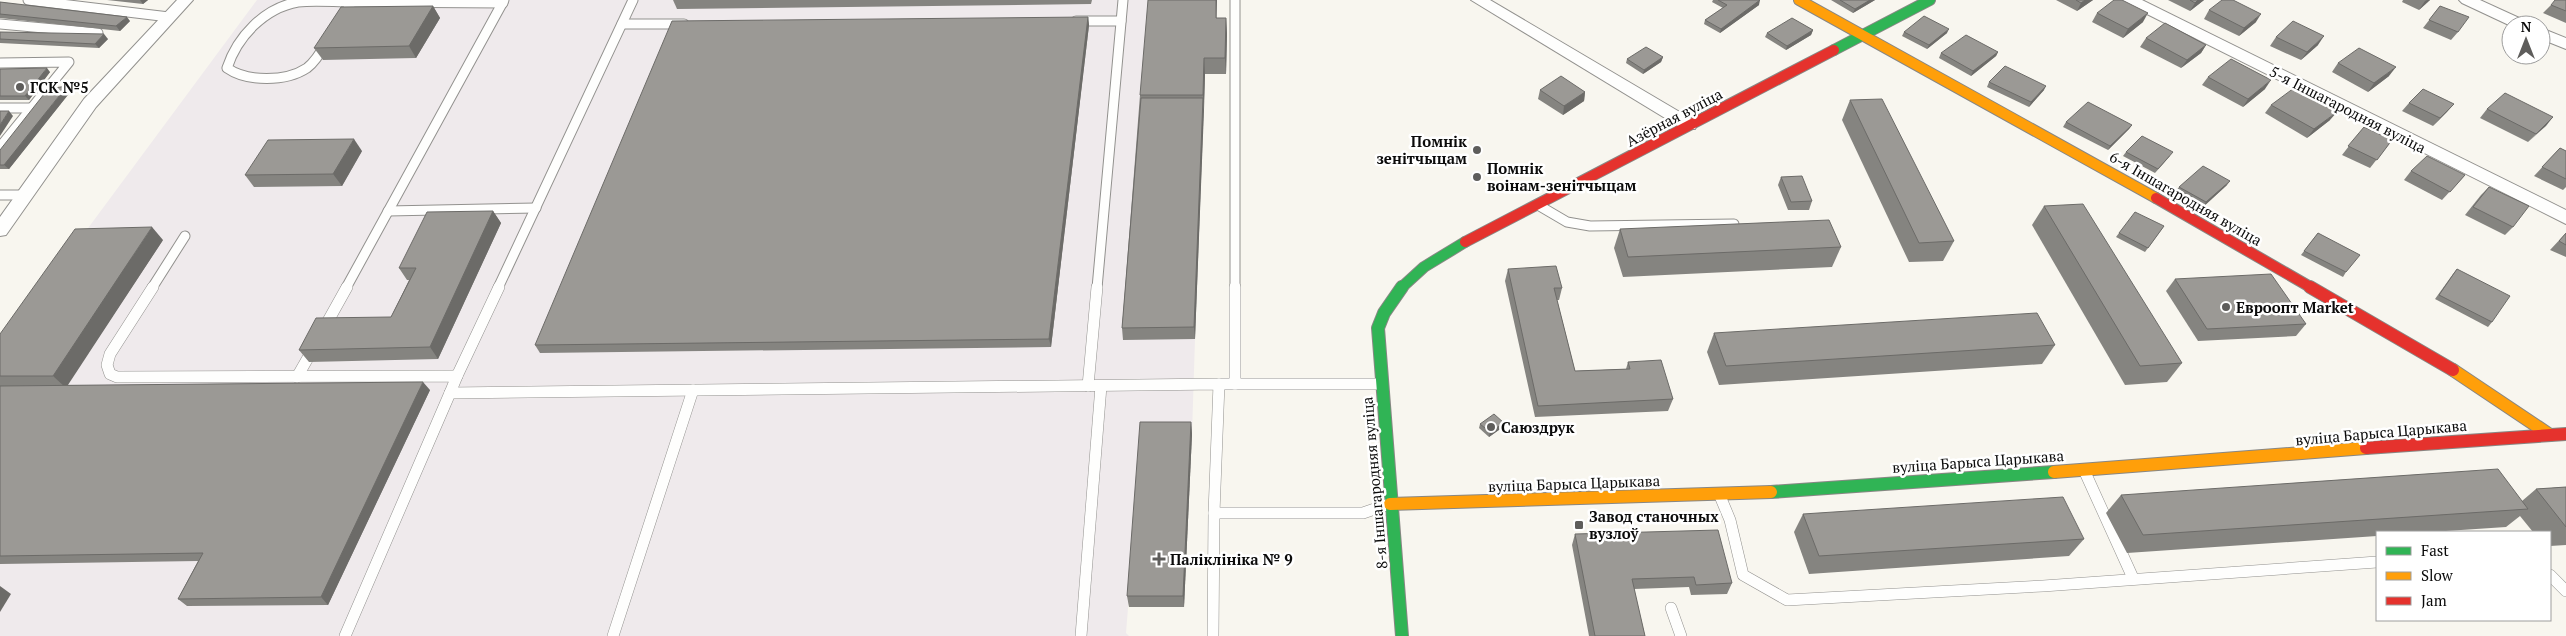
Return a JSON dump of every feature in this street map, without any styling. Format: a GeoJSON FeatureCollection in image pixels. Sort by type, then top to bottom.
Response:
{"type":"FeatureCollection","features":[{"type":"Feature","properties":{"kind":"street"},"geometry":{"type":"LineString","coordinates":[[0,230],[90,103],[141,50],[185,0]]}},
{"type":"Feature","properties":{"kind":"street"},"geometry":{"type":"LineString","coordinates":[[1479,0],[1689,125]]}},
{"type":"Feature","properties":{"kind":"street","name":"6-я Іншагародняя вуліца"},"geometry":{"type":"LineString","coordinates":[[1799,0],[2185,214],[2421,350],[2473,382],[2550,435]]}},
{"type":"Feature","properties":{"kind":"street","name":"Азёрная вуліца"},"geometry":{"type":"LineString","coordinates":[[1378,328],[1384,308],[1398,288],[1418,269],[1457,246],[1930,0]]}},
{"type":"Feature","properties":{"kind":"street","name":"5-я Іншагародняя вуліца"},"geometry":{"type":"LineString","coordinates":[[2130,0],[2566,218]]}},
{"type":"Feature","properties":{"kind":"street"},"geometry":{"type":"LineString","coordinates":[[2467,0],[2501,15]]}},
{"type":"Feature","properties":{"kind":"street"},"geometry":{"type":"LineString","coordinates":[[2551,37],[2566,44]]}},
{"type":"Feature","properties":{"kind":"street","name":"8-я Іншагародняя вуліца"},"geometry":{"type":"LineString","coordinates":[[1378,328],[1390,504],[1402,636]]}},
{"type":"Feature","properties":{"kind":"street","name":"вуліца Барыса Царыкава"},"geometry":{"type":"LineString","coordinates":[[1390,504],[1720,494],[2134,467],[2451,441],[2566,434]]}},
{"type":"Feature","properties":{"kind":"lane"},"geometry":{"type":"LineString","coordinates":[[28,0],[169,17]]}},
{"type":"Feature","properties":{"kind":"lane"},"geometry":{"type":"LineString","coordinates":[[345,636],[457,376],[633,0]]}},
{"type":"Feature","properties":{"kind":"lane"},"geometry":{"type":"LineString","coordinates":[[1088,386],[1123,0]]}},
{"type":"Feature","properties":{"kind":"lane"},"geometry":{"type":"LineString","coordinates":[[1235,0],[1236,384]]}},
{"type":"Feature","properties":{"kind":"lane"},"geometry":{"type":"LineString","coordinates":[[298,377],[503,1],[298,2],[273,12],[236,46],[227,68],[234,74],[254,77],[285,75],[303,70],[313,62],[352,2]]}},
{"type":"Feature","properties":{"kind":"lane"},"geometry":{"type":"LineString","coordinates":[[1071,21],[1121,21]]}},
{"type":"Feature","properties":{"kind":"lane"},"geometry":{"type":"LineString","coordinates":[[0,24],[98,33]]}},
{"type":"Feature","properties":{"kind":"lane"},"geometry":{"type":"LineString","coordinates":[[622,24],[692,24]]}},
{"type":"Feature","properties":{"kind":"lane"},"geometry":{"type":"LineString","coordinates":[[0,63],[69,62],[0,147]]}},
{"type":"Feature","properties":{"kind":"lane"},"geometry":{"type":"LineString","coordinates":[[0,108],[32,108]]}},
{"type":"Feature","properties":{"kind":"lane"},"geometry":{"type":"LineString","coordinates":[[0,195],[25,195]]}},
{"type":"Feature","properties":{"kind":"lane"},"geometry":{"type":"LineString","coordinates":[[1538,205],[1567,222],[1590,226],[1746,224]]}},
{"type":"Feature","properties":{"kind":"lane"},"geometry":{"type":"LineString","coordinates":[[388,211],[536,208]]}},
{"type":"Feature","properties":{"kind":"lane"},"geometry":{"type":"LineString","coordinates":[[185,236],[110,354],[107,365],[110,374],[117,377],[457,376]]}},
{"type":"Feature","properties":{"kind":"lane"},"geometry":{"type":"LineString","coordinates":[[450,393],[1219,384],[1381,384]]}},
{"type":"Feature","properties":{"kind":"lane"},"geometry":{"type":"LineString","coordinates":[[1213,636],[1214,514],[1219,384]]}},
{"type":"Feature","properties":{"kind":"lane"},"geometry":{"type":"LineString","coordinates":[[1080,636],[1101,386]]}},
{"type":"Feature","properties":{"kind":"lane"},"geometry":{"type":"LineString","coordinates":[[613,636],[694,390]]}},
{"type":"Feature","properties":{"kind":"lane"},"geometry":{"type":"LineString","coordinates":[[2083,469],[2133,578]]}},
{"type":"Feature","properties":{"kind":"lane"},"geometry":{"type":"LineString","coordinates":[[1720,494],[1730,520],[1743,575],[1787,600],[2043,586],[2133,578],[2376,562]]}},
{"type":"Feature","properties":{"kind":"lane"},"geometry":{"type":"LineString","coordinates":[[1214,514],[1362,513],[1390,504]]}},
{"type":"Feature","properties":{"kind":"lane"},"geometry":{"type":"LineString","coordinates":[[2557,576],[2566,591]]}},
{"type":"Feature","properties":{"kind":"lane"},"geometry":{"type":"LineString","coordinates":[[1672,608],[1681,636]]}},
{"type":"Feature","properties":{"kind":"shaded area"},"geometry":{"type":"Polygon","coordinates":[[[257,0],[1151,0],[1123,339],[1195,339],[1192,434],[1142,434],[1126,633],[1129,636],[0,636],[0,347],[257,0]]]}},
{"type":"Feature","properties":{"kind":"building"},"geometry":{"type":"Polygon","coordinates":[[[1148,0],[1216,0],[1216,18],[1226,18],[1225,58],[1204,58],[1203,95],[1140,95],[1148,0]]]}},
{"type":"Feature","properties":{"kind":"building"},"geometry":{"type":"Polygon","coordinates":[[[1718,0],[1760,0],[1721,29],[1705,20],[1727,5],[1718,0]]]}},
{"type":"Feature","properties":{"kind":"building"},"geometry":{"type":"Polygon","coordinates":[[[1840,0],[1870,0],[1855,9],[1840,0]]]}},
{"type":"Feature","properties":{"kind":"building"},"geometry":{"type":"Polygon","coordinates":[[[2114,0],[2122,0],[2148,13],[2128,29],[2097,13],[2114,0]]]}},
{"type":"Feature","properties":{"kind":"building"},"geometry":{"type":"Polygon","coordinates":[[[2222,0],[2233,0],[2261,14],[2244,28],[2209,10],[2222,0]]]}},
{"type":"Feature","properties":{"kind":"building"},"geometry":{"type":"Polygon","coordinates":[[[2555,0],[2566,0],[2566,11],[2551,5],[2555,0]]]}},
{"type":"Feature","properties":{"kind":"building"},"geometry":{"type":"Polygon","coordinates":[[[0,2],[127,17],[116,26],[0,14],[0,2]]]}},
{"type":"Feature","properties":{"kind":"building"},"geometry":{"type":"Polygon","coordinates":[[[433,6],[409,46],[314,48],[341,7],[433,6]]]}},
{"type":"Feature","properties":{"kind":"building"},"geometry":{"type":"Polygon","coordinates":[[[2440,6],[2469,17],[2458,32],[2429,20],[2440,6]]]}},
{"type":"Feature","properties":{"kind":"building"},"geometry":{"type":"Polygon","coordinates":[[[1924,16],[1949,29],[1929,45],[1904,32],[1924,16]]]}},
{"type":"Feature","properties":{"kind":"building"},"geometry":{"type":"Polygon","coordinates":[[[1088,17],[1049,339],[535,345],[672,21],[1088,17]]]}},
{"type":"Feature","properties":{"kind":"building"},"geometry":{"type":"Polygon","coordinates":[[[1792,18],[1813,30],[1787,46],[1767,33],[1792,18]]]}},
{"type":"Feature","properties":{"kind":"building"},"geometry":{"type":"Polygon","coordinates":[[[2293,21],[2324,36],[2307,52],[2276,37],[2293,21]]]}},
{"type":"Feature","properties":{"kind":"building"},"geometry":{"type":"Polygon","coordinates":[[[2165,23],[2206,45],[2187,60],[2146,38],[2165,23]]]}},
{"type":"Feature","properties":{"kind":"building"},"geometry":{"type":"Polygon","coordinates":[[[0,32],[104,34],[95,44],[0,39],[0,32]]]}},
{"type":"Feature","properties":{"kind":"building"},"geometry":{"type":"Polygon","coordinates":[[[1966,35],[1998,52],[1973,71],[1941,53],[1966,35]]]}},
{"type":"Feature","properties":{"kind":"building"},"geometry":{"type":"Polygon","coordinates":[[[1646,47],[1663,57],[1644,70],[1627,59],[1646,47]]]}},
{"type":"Feature","properties":{"kind":"building"},"geometry":{"type":"Polygon","coordinates":[[[2359,48],[2396,67],[2374,83],[2338,63],[2359,48]]]}},
{"type":"Feature","properties":{"kind":"building"},"geometry":{"type":"Polygon","coordinates":[[[2231,59],[2271,80],[2248,99],[2208,77],[2231,59]]]}},
{"type":"Feature","properties":{"kind":"building"},"geometry":{"type":"Polygon","coordinates":[[[2005,66],[2046,86],[2031,102],[1989,82],[2005,66]]]}},
{"type":"Feature","properties":{"kind":"building","name":"ГСК №5"},"geometry":{"type":"Polygon","coordinates":[[[47,68],[25,96],[0,96],[0,69],[47,68]]]}},
{"type":"Feature","properties":{"kind":"building"},"geometry":{"type":"Polygon","coordinates":[[[1561,76],[1585,92],[1564,106],[1540,90],[1561,76]]]}},
{"type":"Feature","properties":{"kind":"building"},"geometry":{"type":"Polygon","coordinates":[[[67,86],[4,165],[0,165],[0,150],[48,89],[67,86]]]}},
{"type":"Feature","properties":{"kind":"building"},"geometry":{"type":"Polygon","coordinates":[[[2294,88],[2337,112],[2314,129],[2271,105],[2294,88]]]}},
{"type":"Feature","properties":{"kind":"building"},"geometry":{"type":"Polygon","coordinates":[[[2423,89],[2454,104],[2440,118],[2409,103],[2423,89]]]}},
{"type":"Feature","properties":{"kind":"building"},"geometry":{"type":"Polygon","coordinates":[[[2505,93],[2553,117],[2536,134],[2487,109],[2505,93]]]}},
{"type":"Feature","properties":{"kind":"building"},"geometry":{"type":"Polygon","coordinates":[[[1141,98],[1203,98],[1194,327],[1122,328],[1141,98]]]}},
{"type":"Feature","properties":{"kind":"building"},"geometry":{"type":"Polygon","coordinates":[[[1882,99],[1954,241],[1919,243],[1850,100],[1882,99]]]}},
{"type":"Feature","properties":{"kind":"building"},"geometry":{"type":"Polygon","coordinates":[[[2088,102],[2132,125],[2110,146],[2066,122],[2088,102]]]}},
{"type":"Feature","properties":{"kind":"building"},"geometry":{"type":"Polygon","coordinates":[[[0,111],[9,111],[0,125],[0,111]]]}},
{"type":"Feature","properties":{"kind":"building"},"geometry":{"type":"Polygon","coordinates":[[[2364,127],[2392,140],[2377,160],[2348,146],[2364,127]]]}},
{"type":"Feature","properties":{"kind":"building"},"geometry":{"type":"Polygon","coordinates":[[[2142,136],[2173,152],[2158,169],[2126,152],[2142,136]]]}},
{"type":"Feature","properties":{"kind":"building"},"geometry":{"type":"Polygon","coordinates":[[[354,139],[333,174],[245,175],[268,140],[354,139]]]}},
{"type":"Feature","properties":{"kind":"building"},"geometry":{"type":"Polygon","coordinates":[[[2560,148],[2566,151],[2566,179],[2542,167],[2560,148]]]}},
{"type":"Feature","properties":{"kind":"building"},"geometry":{"type":"Polygon","coordinates":[[[2427,156],[2465,175],[2450,192],[2411,171],[2427,156]]]}},
{"type":"Feature","properties":{"kind":"building"},"geometry":{"type":"Polygon","coordinates":[[[2203,166],[2230,181],[2206,202],[2179,187],[2203,166]]]}},
{"type":"Feature","properties":{"kind":"building"},"geometry":{"type":"Polygon","coordinates":[[[1802,176],[1812,201],[1791,202],[1781,177],[1802,176]]]}},
{"type":"Feature","properties":{"kind":"building"},"geometry":{"type":"Polygon","coordinates":[[[2489,187],[2529,206],[2513,227],[2473,207],[2489,187]]]}},
{"type":"Feature","properties":{"kind":"building"},"geometry":{"type":"Polygon","coordinates":[[[2083,204],[2182,363],[2140,366],[2044,206],[2083,204]]]}},
{"type":"Feature","properties":{"kind":"building"},"geometry":{"type":"Polygon","coordinates":[[[493,211],[430,347],[299,350],[316,318],[391,317],[416,268],[399,268],[427,212],[493,211]]]}},
{"type":"Feature","properties":{"kind":"building"},"geometry":{"type":"Polygon","coordinates":[[[2135,212],[2164,226],[2148,248],[2119,233],[2135,212]]]}},
{"type":"Feature","properties":{"kind":"building"},"geometry":{"type":"Polygon","coordinates":[[[1829,220],[1841,247],[1628,257],[1620,229],[1829,220]]]}},
{"type":"Feature","properties":{"kind":"building"},"geometry":{"type":"Polygon","coordinates":[[[152,227],[53,376],[0,376],[0,334],[75,229],[152,227]]]}},
{"type":"Feature","properties":{"kind":"building"},"geometry":{"type":"Polygon","coordinates":[[[2318,233],[2360,255],[2346,272],[2304,251],[2318,233]]]}},
{"type":"Feature","properties":{"kind":"building"},"geometry":{"type":"Polygon","coordinates":[[[2566,233],[2566,245],[2559,241],[2566,233]]]}},
{"type":"Feature","properties":{"kind":"building"},"geometry":{"type":"Polygon","coordinates":[[[1556,266],[1562,288],[1554,288],[1575,371],[1630,369],[1628,362],[1661,360],[1673,399],[1538,406],[1508,269],[1556,266]]]}},
{"type":"Feature","properties":{"kind":"building"},"geometry":{"type":"Polygon","coordinates":[[[2457,269],[2510,296],[2492,322],[2439,295],[2457,269]]]}},
{"type":"Feature","properties":{"kind":"building","name":"Евроопт Market"},"geometry":{"type":"Polygon","coordinates":[[[2271,274],[2306,324],[2207,329],[2175,279],[2271,274]]]}},
{"type":"Feature","properties":{"kind":"building"},"geometry":{"type":"Polygon","coordinates":[[[2037,313],[2055,345],[1726,366],[1714,333],[2037,313]]]}},
{"type":"Feature","properties":{"kind":"building"},"geometry":{"type":"Polygon","coordinates":[[[423,382],[321,597],[178,599],[203,553],[0,556],[0,386],[423,382]]]}},
{"type":"Feature","properties":{"kind":"building"},"geometry":{"type":"Polygon","coordinates":[[[1494,414],[1504,423],[1490,432],[1480,424],[1494,414]]]}},
{"type":"Feature","properties":{"kind":"building","name":"Паліклініка № 9"},"geometry":{"type":"Polygon","coordinates":[[[1140,422],[1191,422],[1183,596],[1127,596],[1140,422]]]}},
{"type":"Feature","properties":{"kind":"building"},"geometry":{"type":"Polygon","coordinates":[[[2498,469],[2528,509],[2143,535],[2121,495],[2498,469]]]}},
{"type":"Feature","properties":{"kind":"building"},"geometry":{"type":"Polygon","coordinates":[[[2566,487],[2566,527],[2536,489],[2566,487]]]}},
{"type":"Feature","properties":{"kind":"building"},"geometry":{"type":"Polygon","coordinates":[[[2063,497],[2084,539],[1819,556],[1803,514],[2063,497]]]}},
{"type":"Feature","properties":{"kind":"building"},"geometry":{"type":"Polygon","coordinates":[[[1718,530],[1732,583],[1696,585],[1694,577],[1632,579],[1645,636],[1595,636],[1575,534],[1718,530]]]}},
{"type":"Feature","properties":{"kind":"traffic: fast"},"geometry":{"type":"LineString","coordinates":[[1834,50],[1930,0]]}},
{"type":"Feature","properties":{"kind":"traffic: fast"},"geometry":{"type":"LineString","coordinates":[[1402,636],[1378,328],[1392,299],[1412,276],[1437,258],[1465,242]]}},
{"type":"Feature","properties":{"kind":"traffic: fast"},"geometry":{"type":"LineString","coordinates":[[1771,492],[2054,472]]}},
{"type":"Feature","properties":{"kind":"traffic: slow"},"geometry":{"type":"LineString","coordinates":[[1799,0],[2156,198]]}},
{"type":"Feature","properties":{"kind":"traffic: slow"},"geometry":{"type":"LineString","coordinates":[[2453,370],[2550,435]]}},
{"type":"Feature","properties":{"kind":"traffic: slow"},"geometry":{"type":"LineString","coordinates":[[2054,472],[2366,448]]}},
{"type":"Feature","properties":{"kind":"traffic: slow"},"geometry":{"type":"LineString","coordinates":[[1390,504],[1771,492]]}},
{"type":"Feature","properties":{"kind":"traffic: jam"},"geometry":{"type":"LineString","coordinates":[[1465,242],[1834,50]]}},
{"type":"Feature","properties":{"kind":"traffic: jam"},"geometry":{"type":"LineString","coordinates":[[2156,198],[2453,370]]}},
{"type":"Feature","properties":{"kind":"traffic: jam"},"geometry":{"type":"LineString","coordinates":[[2366,448],[2566,434]]}},
{"type":"Feature","properties":{"kind":"place","name":"ГСК №5"},"geometry":{"type":"Point","coordinates":[20,87]}},
{"type":"Feature","properties":{"kind":"place","name":"Помнік зенітчыцам"},"geometry":{"type":"Point","coordinates":[1477,150]}},
{"type":"Feature","properties":{"kind":"place","name":"Помнік воінам-зенітчыцам"},"geometry":{"type":"Point","coordinates":[1477,177]}},
{"type":"Feature","properties":{"kind":"place","name":"Евроопт Market"},"geometry":{"type":"Point","coordinates":[2226,307]}},
{"type":"Feature","properties":{"kind":"place","name":"Саюздрук"},"geometry":{"type":"Point","coordinates":[1491,427]}},
{"type":"Feature","properties":{"kind":"place","name":"Завод станочных вузлоў"},"geometry":{"type":"Point","coordinates":[1579,525]}},
{"type":"Feature","properties":{"kind":"place","name":"Паліклініка № 9"},"geometry":{"type":"Point","coordinates":[1159,559]}}]}
